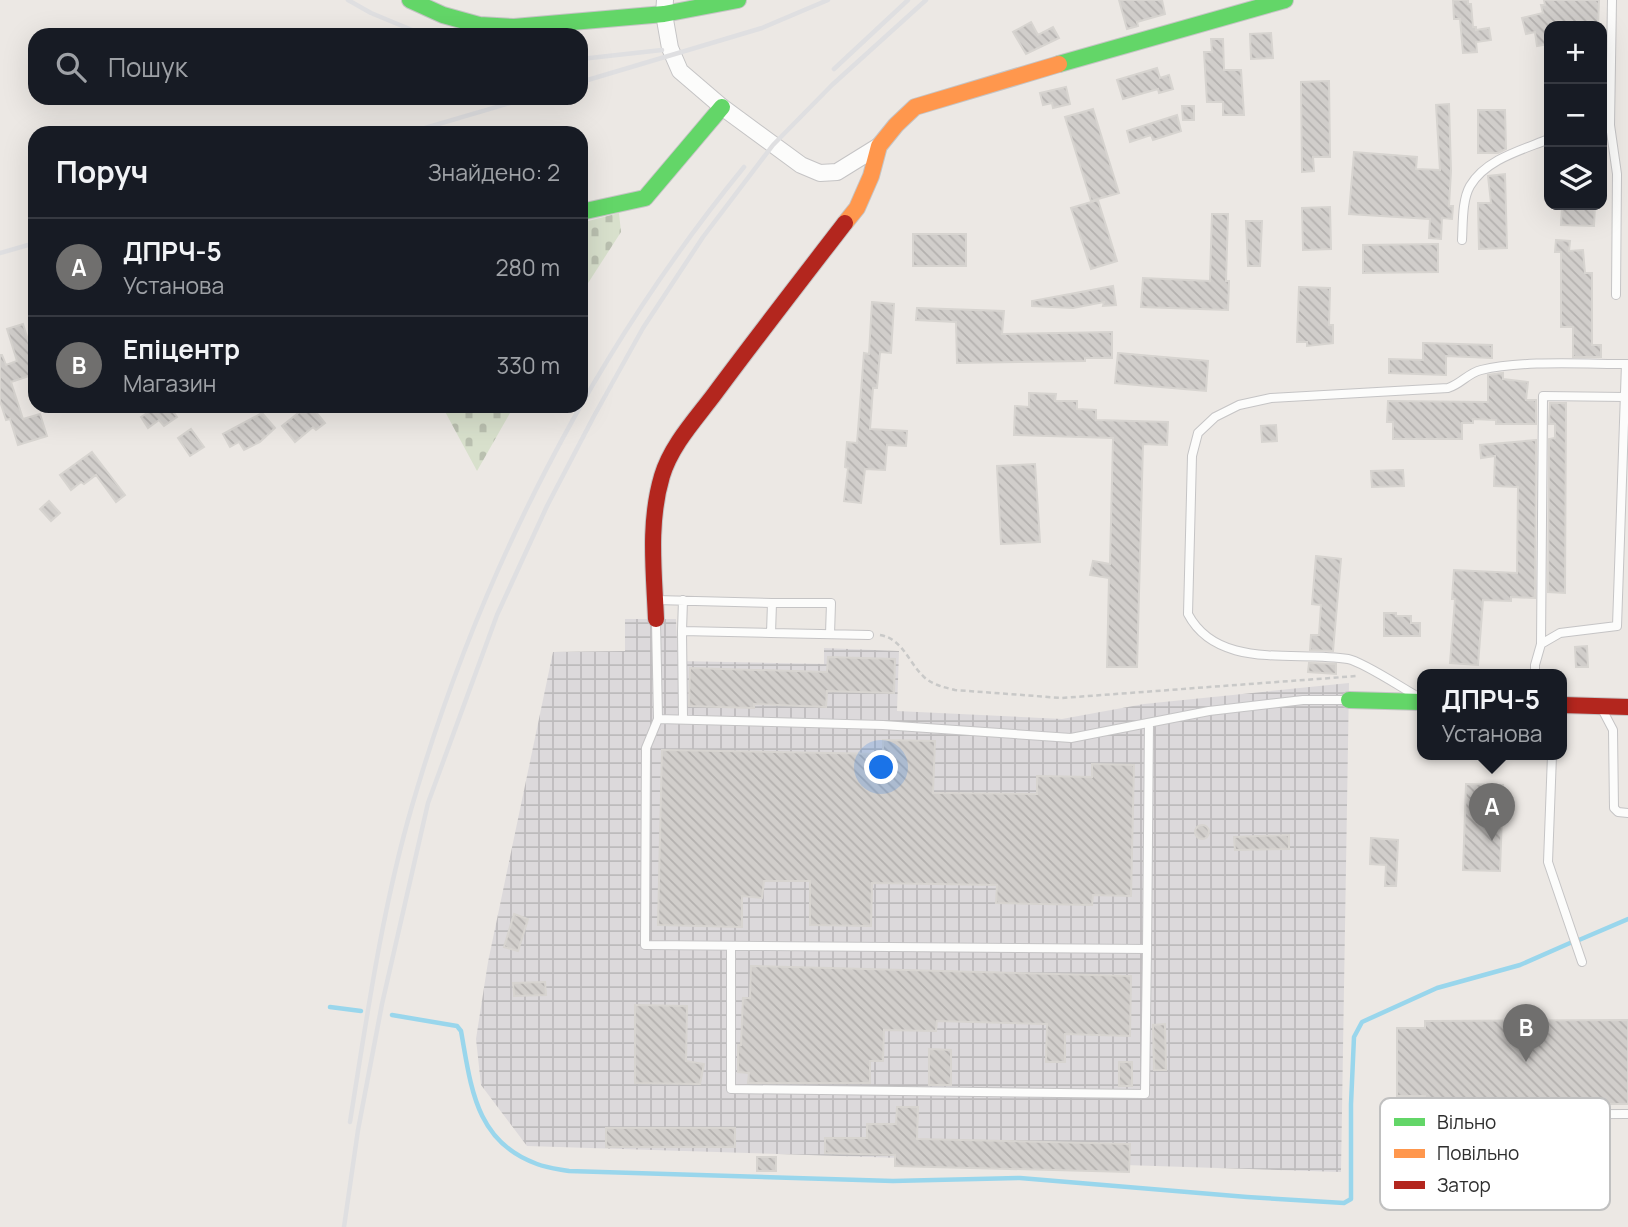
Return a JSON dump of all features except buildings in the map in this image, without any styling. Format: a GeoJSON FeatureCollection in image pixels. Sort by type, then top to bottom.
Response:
{"type":"FeatureCollection","features":[{"type":"Feature","properties":{"kind":"street"},"geometry":{"type":"LineString","coordinates":[[410,0],[479,25],[514,27],[738,0]]}},
{"type":"Feature","properties":{"kind":"street"},"geometry":{"type":"LineString","coordinates":[[664,7],[670,48],[680,71],[722,107],[801,165],[815,172],[837,172],[879,146],[895,125],[915,107],[1285,0]]}},
{"type":"Feature","properties":{"kind":"street"},"geometry":{"type":"LineString","coordinates":[[588,210],[645,198],[722,107]]}},
{"type":"Feature","properties":{"kind":"street"},"geometry":{"type":"LineString","coordinates":[[656,619],[653,522],[658,485],[671,453],[857,208],[871,176],[879,146]]}},
{"type":"Feature","properties":{"kind":"street"},"geometry":{"type":"LineString","coordinates":[[1349,700],[1417,701]]}},
{"type":"Feature","properties":{"kind":"street"},"geometry":{"type":"LineString","coordinates":[[1567,705],[1595,706],[1625,714]]}},
{"type":"Feature","properties":{"kind":"lane"},"geometry":{"type":"LineString","coordinates":[[1607,105],[1612,0]]}},
{"type":"Feature","properties":{"kind":"lane"},"geometry":{"type":"LineString","coordinates":[[1607,130],[1617,174],[1616,295]]}},
{"type":"Feature","properties":{"kind":"lane"},"geometry":{"type":"LineString","coordinates":[[1462,240],[1465,205],[1470,186],[1494,162],[1544,141]]}},
{"type":"Feature","properties":{"kind":"lane"},"geometry":{"type":"LineString","coordinates":[[1417,698],[1350,659],[1246,653],[1208,638],[1195,627],[1188,614],[1192,456],[1198,433],[1215,417],[1239,405],[1271,398],[1448,388],[1460,383],[1475,371],[1509,365],[1627,364],[1616,626],[1560,633],[1541,644]]}},
{"type":"Feature","properties":{"kind":"lane"},"geometry":{"type":"LineString","coordinates":[[1535,669],[1541,644],[1543,396],[1625,397]]}},
{"type":"Feature","properties":{"kind":"lane"},"geometry":{"type":"LineString","coordinates":[[655,600],[831,603],[830,634]]}},
{"type":"Feature","properties":{"kind":"lane"},"geometry":{"type":"LineString","coordinates":[[683,600],[683,719]]}},
{"type":"Feature","properties":{"kind":"lane"},"geometry":{"type":"LineString","coordinates":[[771,633],[772,603]]}},
{"type":"Feature","properties":{"kind":"lane"},"geometry":{"type":"LineString","coordinates":[[656,619],[658,719],[646,748],[645,945],[1147,949]]}},
{"type":"Feature","properties":{"kind":"lane"},"geometry":{"type":"LineString","coordinates":[[682,631],[869,635]]}},
{"type":"Feature","properties":{"kind":"lane"},"geometry":{"type":"LineString","coordinates":[[658,719],[883,725],[1071,738],[1209,711],[1303,700],[1349,700]]}},
{"type":"Feature","properties":{"kind":"lane"},"geometry":{"type":"LineString","coordinates":[[1595,706],[1608,717],[1614,730],[1614,808],[1618,812],[1628,813]]}},
{"type":"Feature","properties":{"kind":"lane"},"geometry":{"type":"LineString","coordinates":[[1614,730],[1625,714]]}},
{"type":"Feature","properties":{"kind":"lane"},"geometry":{"type":"LineString","coordinates":[[731,946],[731,1089],[1146,1094],[1149,723]]}},
{"type":"Feature","properties":{"kind":"lane"},"geometry":{"type":"LineString","coordinates":[[1552,760],[1548,862],[1582,962]]}},
{"type":"Feature","properties":{"kind":"lane"},"geometry":{"type":"LineString","coordinates":[[1610,1114],[1628,1114]]}},
{"type":"Feature","properties":{"kind":"path"},"geometry":{"type":"LineString","coordinates":[[869,635],[895,640],[925,678],[939,686],[955,690],[1062,698],[1321,677],[1382,677]]}},
{"type":"Feature","properties":{"kind":"shaded area"},"geometry":{"type":"Polygon","coordinates":[[[625,619],[676,619],[678,661],[824,664],[824,648],[899,651],[897,711],[1062,719],[1144,704],[1349,683],[1341,1172],[527,1146],[481,1085],[476,1039],[488,962],[553,652],[625,651],[625,619]]]}},
{"type":"Feature","properties":{"kind":"green space"},"geometry":{"type":"Polygon","coordinates":[[[619,213],[621,232],[588,283],[588,221],[619,213]]]}},
{"type":"Feature","properties":{"kind":"green space"},"geometry":{"type":"Polygon","coordinates":[[[446,413],[510,413],[477,471],[446,413]]]}},
{"type":"Feature","properties":{"kind":"waterway"},"geometry":{"type":"LineString","coordinates":[[1579,940],[1628,919]]}},
{"type":"Feature","properties":{"kind":"waterway"},"geometry":{"type":"LineString","coordinates":[[392,1015],[457,1026],[461,1031],[473,1091],[488,1127],[500,1142],[516,1154],[553,1168],[569,1171],[893,1181],[1020,1178],[1344,1203],[1351,1199],[1354,1037],[1362,1022],[1437,988],[1520,965],[1570,943]]}},
{"type":"Feature","properties":{"kind":"waterway"},"geometry":{"type":"LineString","coordinates":[[330,1007],[361,1011]]}},
{"type":"Feature","properties":{"kind":"railway"},"geometry":{"type":"LineString","coordinates":[[348,0],[407,28]]}},
{"type":"Feature","properties":{"kind":"railway"},"geometry":{"type":"LineString","coordinates":[[588,80],[762,28],[828,0]]}},
{"type":"Feature","properties":{"kind":"railway"},"geometry":{"type":"LineString","coordinates":[[834,69],[908,0]]}},
{"type":"Feature","properties":{"kind":"railway"},"geometry":{"type":"LineString","coordinates":[[344,1227],[358,1130],[382,1004],[428,803],[497,615],[547,506],[643,328],[703,237],[773,145],[832,85],[926,0]]}},
{"type":"Feature","properties":{"kind":"railway"},"geometry":{"type":"LineString","coordinates":[[588,58],[662,50]]}},
{"type":"Feature","properties":{"kind":"railway"},"geometry":{"type":"LineString","coordinates":[[432,126],[503,105]]}},
{"type":"Feature","properties":{"kind":"railway"},"geometry":{"type":"LineString","coordinates":[[588,394],[637,313],[689,238],[744,167]]}},
{"type":"Feature","properties":{"kind":"railway"},"geometry":{"type":"LineString","coordinates":[[0,253],[28,245]]}},
{"type":"Feature","properties":{"kind":"railway"},"geometry":{"type":"LineString","coordinates":[[350,1122],[392,884],[412,806],[439,720],[506,551],[577,413]]}},
{"type":"Feature","properties":{"kind":"traffic: fast"},"geometry":{"type":"LineString","coordinates":[[410,0],[443,15],[479,25],[514,27],[664,14],[738,0]]}},
{"type":"Feature","properties":{"kind":"traffic: fast"},"geometry":{"type":"LineString","coordinates":[[1059,64],[1285,0]]}},
{"type":"Feature","properties":{"kind":"traffic: fast"},"geometry":{"type":"LineString","coordinates":[[588,210],[645,198],[722,107]]}},
{"type":"Feature","properties":{"kind":"traffic: fast"},"geometry":{"type":"LineString","coordinates":[[1349,700],[1417,702]]}},
{"type":"Feature","properties":{"kind":"traffic: slow"},"geometry":{"type":"LineString","coordinates":[[845,223],[857,208],[871,176],[879,146],[915,107],[1059,64]]}},
{"type":"Feature","properties":{"kind":"traffic: jam"},"geometry":{"type":"LineString","coordinates":[[656,619],[653,529],[666,465],[691,424],[845,223]]}},
{"type":"Feature","properties":{"kind":"traffic: jam"},"geometry":{"type":"LineString","coordinates":[[1567,705],[1628,707]]}},
{"type":"Feature","properties":{"kind":"place","name":"ДПРЧ-5"},"geometry":{"type":"Point","coordinates":[1492,841]}},
{"type":"Feature","properties":{"kind":"place","name":"Епіцентр"},"geometry":{"type":"Point","coordinates":[1526,1062]}}]}
